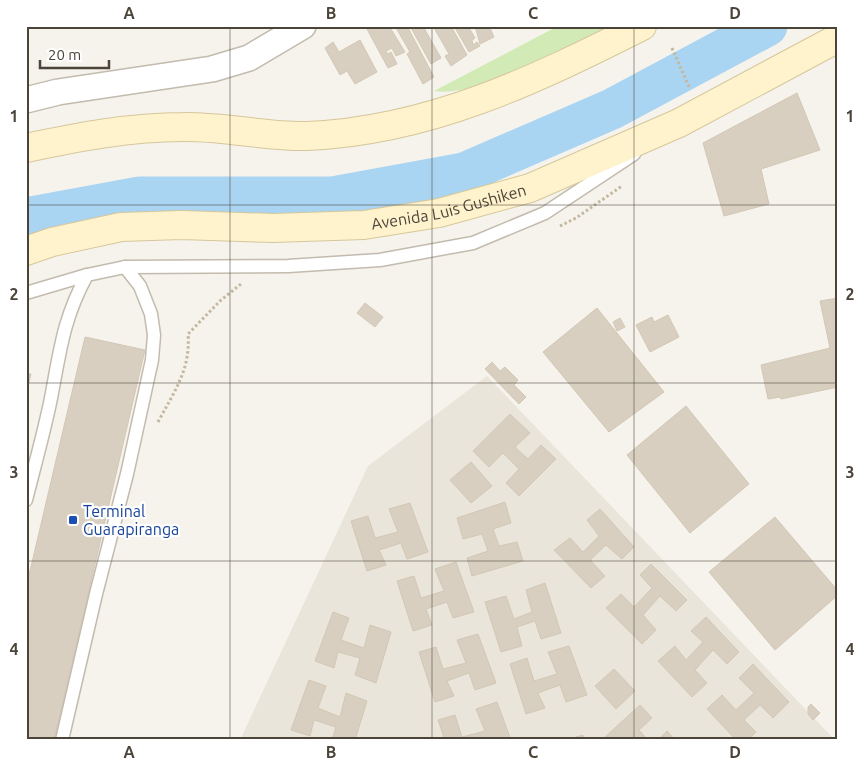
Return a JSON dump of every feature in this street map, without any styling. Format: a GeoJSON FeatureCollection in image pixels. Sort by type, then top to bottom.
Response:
{"type":"FeatureCollection","features":[{"type":"Feature","properties":{"kind":"main road"},"geometry":{"type":"LineString","coordinates":[[26,148],[118,131],[184,127],[306,136],[396,124],[443,114],[490,98],[642,26]]}},
{"type":"Feature","properties":{"kind":"main road","name":"Avenida Luis Gushiken"},"geometry":{"type":"LineString","coordinates":[[26,251],[52,242],[121,227],[181,225],[273,228],[364,225],[440,213],[530,188],[679,123],[838,38]]}},
{"type":"Feature","properties":{"kind":"street"},"geometry":{"type":"LineString","coordinates":[[26,100],[58,92],[212,70],[248,58],[303,26]]}},
{"type":"Feature","properties":{"kind":"lane"},"geometry":{"type":"LineString","coordinates":[[26,293],[87,275],[125,267],[288,266],[380,260],[474,243],[545,213],[563,203],[679,123]]}},
{"type":"Feature","properties":{"kind":"lane"},"geometry":{"type":"LineString","coordinates":[[62,740],[96,594],[127,474],[152,360],[154,335],[151,314],[140,286],[125,267]]}},
{"type":"Feature","properties":{"kind":"lane"},"geometry":{"type":"LineString","coordinates":[[26,500],[50,403],[64,326],[73,301],[87,275]]}},
{"type":"Feature","properties":{"kind":"path"},"geometry":{"type":"LineString","coordinates":[[672,48],[690,89]]}},
{"type":"Feature","properties":{"kind":"path"},"geometry":{"type":"LineString","coordinates":[[559,227],[576,218]]}},
{"type":"Feature","properties":{"kind":"path"},"geometry":{"type":"LineString","coordinates":[[156,424],[187,367],[190,349],[188,334],[221,300],[247,280]]}},
{"type":"Feature","properties":{"kind":"shaded area"},"geometry":{"type":"Polygon","coordinates":[[[487,376],[835,740],[240,740],[368,466],[487,376]]]}},
{"type":"Feature","properties":{"kind":"green space"},"geometry":{"type":"Polygon","coordinates":[[[558,26],[610,26],[548,58],[499,79],[475,87],[453,91],[434,91],[558,26]]]}},
{"type":"Feature","properties":{"kind":"building"},"geometry":{"type":"Polygon","coordinates":[[[373,26],[389,26],[405,52],[396,56],[392,48],[386,51],[388,54],[391,52],[397,64],[388,68],[367,29],[373,26]]]}},
{"type":"Feature","properties":{"kind":"building"},"geometry":{"type":"Polygon","coordinates":[[[395,26],[407,26],[434,77],[423,84],[407,54],[410,52],[395,26]]]}},
{"type":"Feature","properties":{"kind":"building"},"geometry":{"type":"Polygon","coordinates":[[[410,26],[427,26],[424,28],[441,58],[431,64],[410,26]]]}},
{"type":"Feature","properties":{"kind":"building"},"geometry":{"type":"Polygon","coordinates":[[[433,26],[451,26],[467,55],[451,66],[445,56],[449,54],[433,26]]]}},
{"type":"Feature","properties":{"kind":"building"},"geometry":{"type":"Polygon","coordinates":[[[454,26],[468,26],[475,38],[472,40],[473,45],[477,42],[480,46],[469,52],[454,26]]]}},
{"type":"Feature","properties":{"kind":"building"},"geometry":{"type":"Polygon","coordinates":[[[475,26],[489,26],[494,37],[480,44],[475,26]]]}},
{"type":"Feature","properties":{"kind":"building"},"geometry":{"type":"Polygon","coordinates":[[[360,40],[377,72],[355,84],[347,71],[340,75],[325,48],[333,42],[339,52],[360,40]]]}},
{"type":"Feature","properties":{"kind":"building"},"geometry":{"type":"Polygon","coordinates":[[[797,93],[820,150],[761,169],[769,204],[724,216],[703,143],[797,93]]]}},
{"type":"Feature","properties":{"kind":"building"},"geometry":{"type":"Polygon","coordinates":[[[838,298],[838,387],[781,399],[780,397],[768,399],[761,365],[830,348],[820,301],[838,298]]]}},
{"type":"Feature","properties":{"kind":"building"},"geometry":{"type":"Polygon","coordinates":[[[365,303],[383,317],[375,327],[357,313],[365,303]]]}},
{"type":"Feature","properties":{"kind":"building"},"geometry":{"type":"Polygon","coordinates":[[[597,308],[664,392],[609,432],[543,352],[597,308]]]}},
{"type":"Feature","properties":{"kind":"building"},"geometry":{"type":"Polygon","coordinates":[[[668,315],[679,337],[650,352],[636,325],[652,317],[654,322],[668,315]]]}},
{"type":"Feature","properties":{"kind":"building"},"geometry":{"type":"Polygon","coordinates":[[[620,318],[625,327],[617,331],[613,322],[620,318]]]}},
{"type":"Feature","properties":{"kind":"building","name":"Terminal Guarapiranga"},"geometry":{"type":"Polygon","coordinates":[[[85,337],[145,350],[54,740],[26,740],[26,588],[85,337]]]}},
{"type":"Feature","properties":{"kind":"building"},"geometry":{"type":"Polygon","coordinates":[[[492,362],[500,371],[505,367],[518,380],[514,385],[526,397],[519,404],[485,369],[492,362]]]}},
{"type":"Feature","properties":{"kind":"building"},"geometry":{"type":"Polygon","coordinates":[[[26,373],[31,374],[26,395],[26,373]]]}},
{"type":"Feature","properties":{"kind":"building"},"geometry":{"type":"Polygon","coordinates":[[[686,406],[749,484],[690,533],[627,455],[686,406]]]}},
{"type":"Feature","properties":{"kind":"building"},"geometry":{"type":"Polygon","coordinates":[[[510,414],[530,433],[515,447],[528,459],[541,445],[556,459],[519,496],[506,483],[519,469],[503,453],[489,467],[473,451],[510,414]]]}},
{"type":"Feature","properties":{"kind":"building"},"geometry":{"type":"Polygon","coordinates":[[[471,462],[492,486],[471,503],[450,480],[471,462]]]}},
{"type":"Feature","properties":{"kind":"building"},"geometry":{"type":"Polygon","coordinates":[[[505,502],[511,523],[493,529],[499,546],[517,542],[523,561],[472,576],[467,558],[488,551],[482,534],[463,539],[457,518],[505,502]]]}},
{"type":"Feature","properties":{"kind":"building"},"geometry":{"type":"Polygon","coordinates":[[[410,503],[428,552],[407,559],[401,543],[379,550],[386,565],[367,571],[351,521],[368,516],[375,538],[398,532],[389,509],[410,503]]]}},
{"type":"Feature","properties":{"kind":"building"},"geometry":{"type":"Polygon","coordinates":[[[600,509],[634,547],[622,559],[606,545],[590,560],[605,576],[591,588],[554,550],[570,538],[583,552],[599,536],[587,520],[600,509]]]}},
{"type":"Feature","properties":{"kind":"building"},"geometry":{"type":"Polygon","coordinates":[[[775,517],[838,591],[838,595],[775,650],[709,572],[775,517]]]}},
{"type":"Feature","properties":{"kind":"building"},"geometry":{"type":"Polygon","coordinates":[[[456,562],[474,612],[453,618],[447,602],[426,609],[432,625],[413,631],[397,581],[414,576],[421,598],[444,591],[435,569],[456,562]]]}},
{"type":"Feature","properties":{"kind":"building"},"geometry":{"type":"Polygon","coordinates":[[[651,564],[687,600],[676,611],[660,596],[643,615],[656,630],[642,644],[606,608],[621,594],[634,607],[652,588],[640,575],[651,564]]]}},
{"type":"Feature","properties":{"kind":"building"},"geometry":{"type":"Polygon","coordinates":[[[545,583],[561,633],[541,639],[535,621],[517,627],[522,646],[501,652],[485,602],[506,596],[514,619],[532,612],[526,590],[545,583]]]}},
{"type":"Feature","properties":{"kind":"building"},"geometry":{"type":"Polygon","coordinates":[[[333,612],[349,618],[341,640],[364,648],[370,625],[391,632],[376,683],[355,675],[360,658],[338,652],[334,668],[315,661],[333,612]]]}},
{"type":"Feature","properties":{"kind":"building"},"geometry":{"type":"Polygon","coordinates":[[[706,617],[739,652],[727,664],[713,650],[695,670],[707,683],[692,697],[658,661],[675,646],[686,660],[703,642],[691,631],[706,617]]]}},
{"type":"Feature","properties":{"kind":"building"},"geometry":{"type":"Polygon","coordinates":[[[478,634],[496,683],[475,690],[469,673],[447,681],[454,696],[435,702],[419,652],[436,647],[443,669],[466,663],[457,640],[478,634]]]}},
{"type":"Feature","properties":{"kind":"building"},"geometry":{"type":"Polygon","coordinates":[[[569,646],[587,695],[566,702],[560,685],[538,693],[545,708],[526,714],[510,664],[527,658],[534,681],[557,674],[548,652],[569,646]]]}},
{"type":"Feature","properties":{"kind":"building"},"geometry":{"type":"Polygon","coordinates":[[[753,664],[789,702],[773,718],[760,705],[744,720],[756,732],[748,740],[736,740],[707,709],[722,695],[736,710],[754,693],[739,678],[753,664]]]}},
{"type":"Feature","properties":{"kind":"building"},"geometry":{"type":"Polygon","coordinates":[[[614,669],[635,691],[616,709],[595,686],[614,669]]]}},
{"type":"Feature","properties":{"kind":"building"},"geometry":{"type":"Polygon","coordinates":[[[309,680],[326,686],[318,708],[340,717],[346,693],[367,701],[355,740],[332,740],[336,727],[314,720],[310,736],[291,730],[309,680]]]}},
{"type":"Feature","properties":{"kind":"building"},"geometry":{"type":"Polygon","coordinates":[[[497,702],[511,740],[445,740],[438,720],[455,715],[462,737],[485,731],[476,709],[497,702]]]}},
{"type":"Feature","properties":{"kind":"building"},"geometry":{"type":"Polygon","coordinates":[[[811,704],[820,713],[813,720],[808,714],[808,707],[811,704]]]}},
{"type":"Feature","properties":{"kind":"building"},"geometry":{"type":"Polygon","coordinates":[[[640,705],[652,718],[639,730],[648,740],[606,740],[604,738],[640,705]]]}},
{"type":"Feature","properties":{"kind":"building"},"geometry":{"type":"Polygon","coordinates":[[[667,731],[675,740],[658,740],[667,731]]]}},
{"type":"Feature","properties":{"kind":"building"},"geometry":{"type":"Polygon","coordinates":[[[583,735],[584,740],[567,740],[583,735]]]}},
{"type":"Feature","properties":{"kind":"waterway"},"geometry":{"type":"LineString","coordinates":[[26,218],[140,197],[333,197],[464,173],[612,109],[767,26]]}},
{"type":"Feature","properties":{"kind":"place","name":"Terminal Guarapiranga"},"geometry":{"type":"Point","coordinates":[73,520]}}]}
